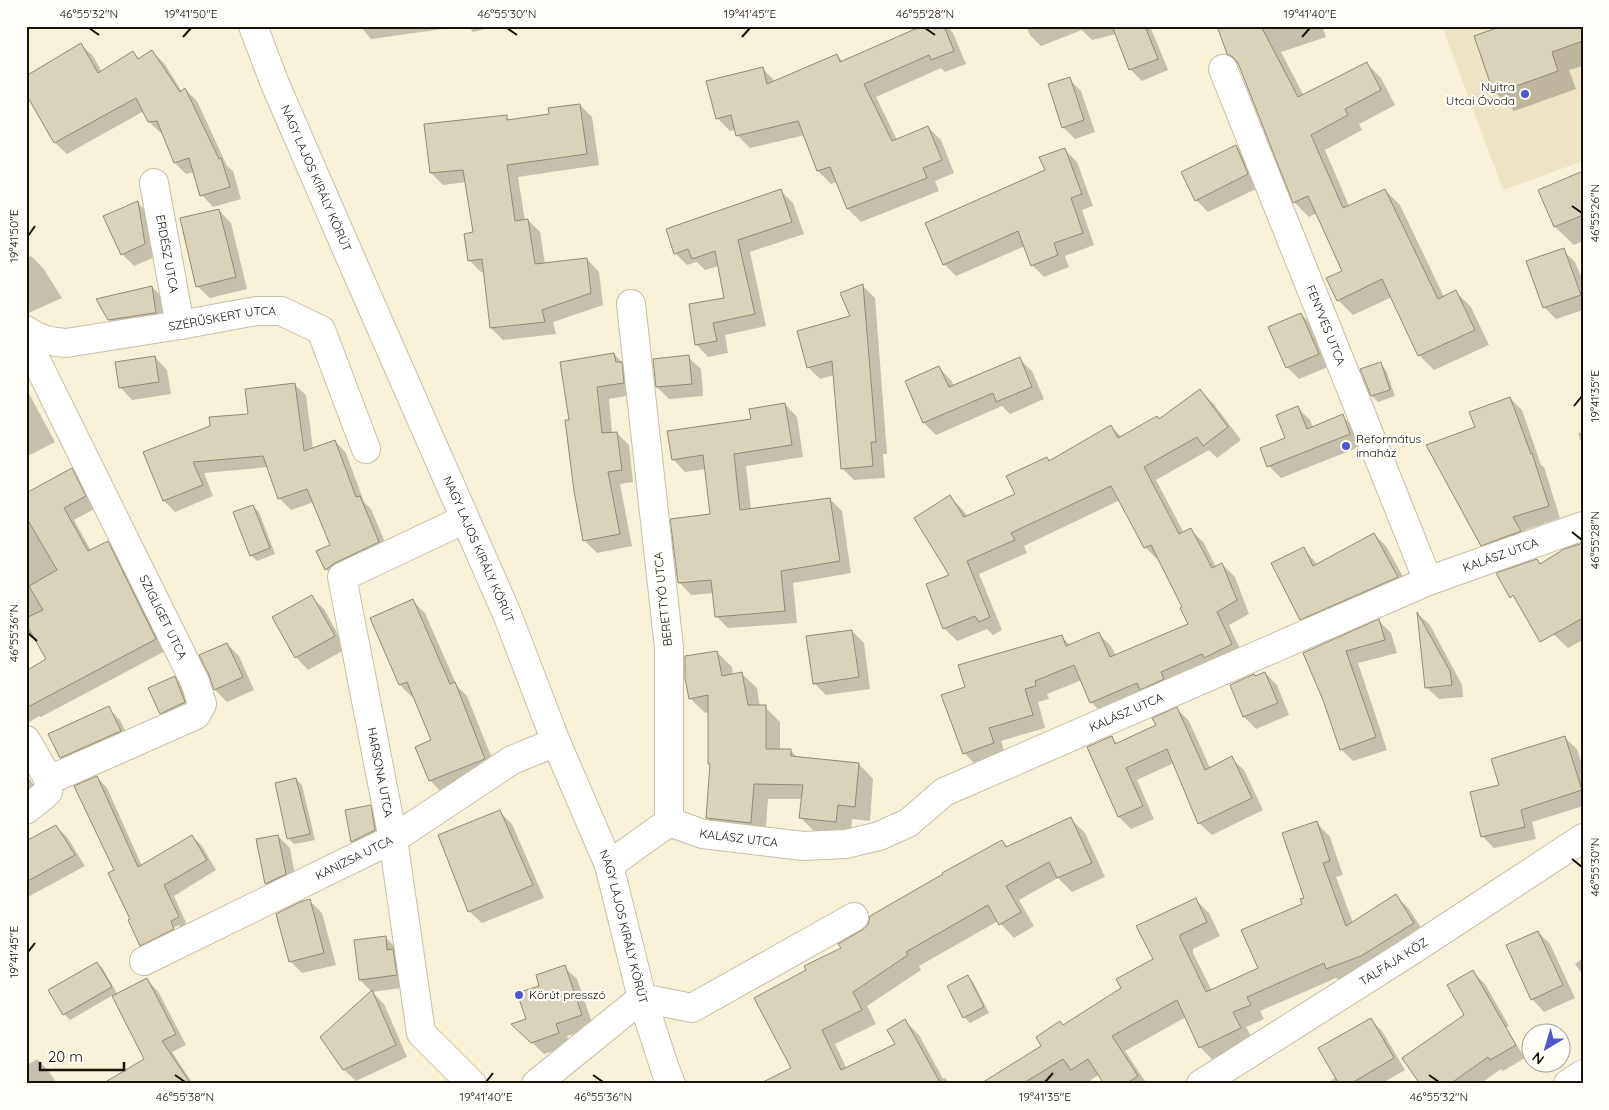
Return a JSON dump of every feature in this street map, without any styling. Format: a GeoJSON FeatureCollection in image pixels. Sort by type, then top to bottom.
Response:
{"type":"FeatureCollection","features":[{"type":"Feature","properties":{"kind":"street","name":"NAGY LAJOS KIRÁLY KÖRÚT"},"geometry":{"type":"LineString","coordinates":[[253,26],[275,84],[507,614],[556,742],[609,865],[642,998],[671,1084]]}},
{"type":"Feature","properties":{"kind":"street","name":"FENYVES UTCA"},"geometry":{"type":"LineString","coordinates":[[1223,69],[1428,581]]}},
{"type":"Feature","properties":{"kind":"street","name":"ERDÉSZ UTCA"},"geometry":{"type":"LineString","coordinates":[[154,183],[180,326]]}},
{"type":"Feature","properties":{"kind":"street","name":"BERETTYÓ UTCA"},"geometry":{"type":"LineString","coordinates":[[631,304],[669,648],[669,822]]}},
{"type":"Feature","properties":{"kind":"street","name":"SZÉRŰSKERT UTCA"},"geometry":{"type":"LineString","coordinates":[[26,330],[43,339],[54,342],[66,342],[180,326],[256,311],[281,311],[321,330],[366,449]]}},
{"type":"Feature","properties":{"kind":"street","name":"SZIGLIGET UTCA"},"geometry":{"type":"LineString","coordinates":[[26,340],[195,682],[202,704],[196,715],[49,780]]}},
{"type":"Feature","properties":{"kind":"street","name":"HARSONA UTCA"},"geometry":{"type":"LineString","coordinates":[[465,519],[342,577],[393,839],[421,1033],[472,1084]]}},
{"type":"Feature","properties":{"kind":"street","name":"KALÁSZ UTCA"},"geometry":{"type":"LineString","coordinates":[[669,822],[703,834],[803,846],[846,844],[879,836],[908,823],[944,792],[1428,581],[1583,526]]}},
{"type":"Feature","properties":{"kind":"street"},"geometry":{"type":"LineString","coordinates":[[26,740],[49,780],[48,792],[26,810]]}},
{"type":"Feature","properties":{"kind":"street","name":"KANIZSA UTCA"},"geometry":{"type":"LineString","coordinates":[[144,961],[393,839],[512,760],[556,742]]}},
{"type":"Feature","properties":{"kind":"street"},"geometry":{"type":"LineString","coordinates":[[609,865],[669,822]]}},
{"type":"Feature","properties":{"kind":"street","name":"TALFÁJA KÖZ"},"geometry":{"type":"LineString","coordinates":[[1201,1084],[1414,949],[1583,838]]}},
{"type":"Feature","properties":{"kind":"street"},"geometry":{"type":"LineString","coordinates":[[536,1084],[642,998],[692,1008],[854,917]]}},
{"type":"Feature","properties":{"kind":"street"},"geometry":{"type":"LineString","coordinates":[[1568,1084],[1583,1074]]}},
{"type":"Feature","properties":{"kind":"shaded area","name":"Nyitra Utcai Óvoda"},"geometry":{"type":"Polygon","coordinates":[[[1442,26],[1583,26],[1583,161],[1503,190],[1442,26]]]}},
{"type":"Feature","properties":{"kind":"building"},"geometry":{"type":"Polygon","coordinates":[[[922,26],[944,26],[954,51],[931,60],[929,55],[864,84],[892,141],[928,126],[942,160],[923,168],[927,178],[847,209],[830,167],[817,171],[798,121],[736,136],[731,115],[716,119],[706,81],[763,67],[767,84],[837,54],[840,62],[922,26]]]}},
{"type":"Feature","properties":{"kind":"building"},"geometry":{"type":"Polygon","coordinates":[[[1112,26],[1145,26],[1158,59],[1129,70],[1112,26]]]}},
{"type":"Feature","properties":{"kind":"building"},"geometry":{"type":"Polygon","coordinates":[[[1217,26],[1261,26],[1298,97],[1367,62],[1381,90],[1345,109],[1348,115],[1311,135],[1343,208],[1385,189],[1438,299],[1456,290],[1475,330],[1418,356],[1382,279],[1337,301],[1326,278],[1342,271],[1308,196],[1293,203],[1238,63],[1227,54],[1217,26]]]}},
{"type":"Feature","properties":{"kind":"building"},"geometry":{"type":"Polygon","coordinates":[[[1502,26],[1583,26],[1583,41],[1552,52],[1558,71],[1494,94],[1474,36],[1502,26]]]}},
{"type":"Feature","properties":{"kind":"building"},"geometry":{"type":"Polygon","coordinates":[[[81,43],[98,73],[133,51],[138,59],[152,50],[180,92],[185,88],[219,159],[221,158],[230,187],[200,196],[189,158],[174,163],[157,121],[148,122],[136,98],[54,143],[26,94],[26,76],[81,43]]]}},
{"type":"Feature","properties":{"kind":"building"},"geometry":{"type":"Polygon","coordinates":[[[1070,77],[1084,120],[1062,128],[1048,84],[1070,77]]]}},
{"type":"Feature","properties":{"kind":"building"},"geometry":{"type":"Polygon","coordinates":[[[580,104],[587,154],[507,165],[515,221],[528,219],[535,264],[587,258],[591,293],[542,310],[545,322],[490,328],[482,259],[468,261],[464,234],[473,232],[463,170],[430,173],[424,124],[507,115],[507,120],[549,114],[548,108],[580,104]]]}},
{"type":"Feature","properties":{"kind":"building"},"geometry":{"type":"Polygon","coordinates":[[[1236,145],[1248,174],[1195,201],[1181,172],[1236,145]]]}},
{"type":"Feature","properties":{"kind":"building"},"geometry":{"type":"Polygon","coordinates":[[[1065,148],[1082,194],[1071,198],[1083,233],[1054,243],[1058,255],[1031,266],[1018,231],[943,265],[925,223],[1045,170],[1039,157],[1065,148]]]}},
{"type":"Feature","properties":{"kind":"building"},"geometry":{"type":"Polygon","coordinates":[[[1583,171],[1583,215],[1554,227],[1538,190],[1583,171]]]}},
{"type":"Feature","properties":{"kind":"building"},"geometry":{"type":"Polygon","coordinates":[[[781,189],[792,222],[738,240],[755,314],[713,323],[717,341],[695,345],[689,304],[724,298],[715,251],[692,259],[688,249],[674,254],[666,229],[781,189]]]}},
{"type":"Feature","properties":{"kind":"building"},"geometry":{"type":"Polygon","coordinates":[[[138,201],[145,244],[121,255],[103,216],[138,201]]]}},
{"type":"Feature","properties":{"kind":"building"},"geometry":{"type":"Polygon","coordinates":[[[219,209],[236,277],[196,287],[180,218],[219,209]]]}},
{"type":"Feature","properties":{"kind":"building"},"geometry":{"type":"Polygon","coordinates":[[[1564,248],[1581,295],[1543,308],[1526,261],[1564,248]]]}},
{"type":"Feature","properties":{"kind":"building"},"geometry":{"type":"Polygon","coordinates":[[[863,284],[876,442],[871,442],[873,466],[841,469],[832,361],[807,368],[797,331],[850,316],[840,293],[863,284]]]}},
{"type":"Feature","properties":{"kind":"building"},"geometry":{"type":"Polygon","coordinates":[[[152,286],[156,313],[108,320],[96,299],[152,286]]]}},
{"type":"Feature","properties":{"kind":"building"},"geometry":{"type":"Polygon","coordinates":[[[1301,313],[1319,354],[1286,368],[1268,327],[1301,313]]]}},
{"type":"Feature","properties":{"kind":"building"},"geometry":{"type":"Polygon","coordinates":[[[614,353],[616,362],[622,362],[624,383],[597,387],[602,433],[617,432],[622,470],[608,472],[620,534],[583,541],[574,491],[565,420],[569,420],[560,362],[614,353]]]}},
{"type":"Feature","properties":{"kind":"building"},"geometry":{"type":"Polygon","coordinates":[[[689,355],[692,384],[656,387],[653,359],[689,355]]]}},
{"type":"Feature","properties":{"kind":"building"},"geometry":{"type":"Polygon","coordinates":[[[155,356],[159,382],[119,388],[115,362],[155,356]]]}},
{"type":"Feature","properties":{"kind":"building"},"geometry":{"type":"Polygon","coordinates":[[[1020,357],[1032,387],[996,402],[993,393],[923,423],[905,381],[939,366],[949,387],[1020,357]]]}},
{"type":"Feature","properties":{"kind":"building"},"geometry":{"type":"Polygon","coordinates":[[[1381,362],[1390,390],[1371,396],[1360,369],[1381,362]]]}},
{"type":"Feature","properties":{"kind":"building"},"geometry":{"type":"Polygon","coordinates":[[[295,383],[304,451],[335,440],[356,497],[360,496],[379,542],[335,563],[325,570],[316,551],[330,545],[307,489],[278,499],[263,456],[193,462],[203,485],[163,501],[143,452],[210,426],[209,417],[248,414],[245,389],[295,383]]]}},
{"type":"Feature","properties":{"kind":"building"},"geometry":{"type":"Polygon","coordinates":[[[1200,389],[1228,427],[1203,446],[1197,437],[1144,467],[1179,534],[1191,528],[1212,568],[1222,563],[1237,600],[1217,612],[1232,644],[1204,658],[1202,654],[1161,672],[1164,679],[1140,690],[1137,683],[1090,703],[1074,665],[1035,681],[1036,686],[1025,689],[1033,715],[989,728],[994,743],[963,754],[941,695],[965,687],[958,665],[1062,635],[1066,646],[1099,632],[1110,657],[1188,624],[1180,608],[1182,607],[1151,545],[1144,548],[1111,486],[1011,533],[1015,540],[967,561],[990,617],[979,622],[975,616],[943,629],[926,584],[949,575],[914,518],[950,495],[964,517],[1015,494],[1006,476],[1047,457],[1049,461],[1111,425],[1118,438],[1157,416],[1159,419],[1200,389]]]}},
{"type":"Feature","properties":{"kind":"building"},"geometry":{"type":"Polygon","coordinates":[[[1510,397],[1532,453],[1549,506],[1513,517],[1521,531],[1481,546],[1426,445],[1475,427],[1469,412],[1510,397]]]}},
{"type":"Feature","properties":{"kind":"building"},"geometry":{"type":"Polygon","coordinates":[[[785,403],[792,445],[734,454],[740,510],[830,498],[840,561],[781,571],[785,611],[715,617],[711,580],[678,583],[670,519],[710,514],[703,455],[672,460],[667,431],[751,419],[749,409],[785,403]]]}},
{"type":"Feature","properties":{"kind":"building"},"geometry":{"type":"Polygon","coordinates":[[[1298,406],[1307,429],[1343,414],[1350,434],[1267,467],[1260,448],[1285,438],[1276,415],[1298,406]]]}},
{"type":"Feature","properties":{"kind":"building"},"geometry":{"type":"Polygon","coordinates":[[[72,468],[86,496],[64,508],[88,551],[108,541],[156,639],[26,708],[26,671],[46,659],[26,624],[26,618],[43,610],[29,586],[57,570],[26,517],[26,493],[72,468]]]}},
{"type":"Feature","properties":{"kind":"building"},"geometry":{"type":"Polygon","coordinates":[[[253,505],[270,548],[250,556],[233,512],[253,505]]]}},
{"type":"Feature","properties":{"kind":"building"},"geometry":{"type":"Polygon","coordinates":[[[1374,533],[1398,577],[1300,620],[1271,563],[1304,547],[1313,566],[1374,533]]]}},
{"type":"Feature","properties":{"kind":"building"},"geometry":{"type":"Polygon","coordinates":[[[1583,543],[1583,618],[1540,642],[1513,595],[1510,598],[1496,573],[1537,559],[1540,564],[1564,549],[1583,543]]]}},
{"type":"Feature","properties":{"kind":"building"},"geometry":{"type":"Polygon","coordinates":[[[312,595],[335,636],[295,658],[272,617],[312,595]]]}},
{"type":"Feature","properties":{"kind":"building"},"geometry":{"type":"Polygon","coordinates":[[[413,599],[450,684],[455,682],[485,759],[429,781],[415,747],[431,740],[407,682],[399,685],[370,618],[413,599]]]}},
{"type":"Feature","properties":{"kind":"building"},"geometry":{"type":"Polygon","coordinates":[[[1417,612],[1450,671],[1452,685],[1425,688],[1417,612]]]}},
{"type":"Feature","properties":{"kind":"building"},"geometry":{"type":"Polygon","coordinates":[[[1379,619],[1385,640],[1346,651],[1376,737],[1340,750],[1323,700],[1303,653],[1379,619]]]}},
{"type":"Feature","properties":{"kind":"building"},"geometry":{"type":"Polygon","coordinates":[[[852,630],[859,677],[813,684],[806,636],[852,630]]]}},
{"type":"Feature","properties":{"kind":"building"},"geometry":{"type":"Polygon","coordinates":[[[227,643],[243,677],[214,690],[199,655],[227,643]]]}},
{"type":"Feature","properties":{"kind":"building"},"geometry":{"type":"Polygon","coordinates":[[[717,651],[722,676],[742,672],[748,705],[766,705],[766,749],[791,749],[791,756],[859,763],[855,807],[838,805],[836,822],[799,818],[803,785],[754,784],[751,823],[706,818],[710,764],[708,764],[708,695],[689,699],[685,678],[685,656],[717,651]]]}},
{"type":"Feature","properties":{"kind":"building"},"geometry":{"type":"Polygon","coordinates":[[[1265,672],[1278,703],[1243,717],[1230,685],[1254,674],[1255,676],[1265,672]]]}},
{"type":"Feature","properties":{"kind":"building"},"geometry":{"type":"Polygon","coordinates":[[[175,676],[185,702],[160,714],[148,688],[175,676]]]}},
{"type":"Feature","properties":{"kind":"building"},"geometry":{"type":"Polygon","coordinates":[[[109,706],[121,731],[60,758],[48,734],[109,706]]]}},
{"type":"Feature","properties":{"kind":"building"},"geometry":{"type":"Polygon","coordinates":[[[1177,707],[1205,770],[1232,756],[1252,798],[1198,824],[1167,749],[1126,768],[1143,806],[1118,817],[1087,747],[1112,736],[1115,744],[1156,725],[1152,718],[1177,707]]]}},
{"type":"Feature","properties":{"kind":"building"},"geometry":{"type":"Polygon","coordinates":[[[1565,736],[1582,790],[1521,810],[1525,827],[1481,837],[1470,792],[1499,785],[1491,759],[1565,736]]]}},
{"type":"Feature","properties":{"kind":"building"},"geometry":{"type":"Polygon","coordinates":[[[97,776],[138,867],[192,835],[207,860],[164,885],[179,917],[171,921],[174,929],[140,946],[128,920],[130,919],[108,873],[114,870],[74,786],[97,776]]]}},
{"type":"Feature","properties":{"kind":"building"},"geometry":{"type":"Polygon","coordinates":[[[296,778],[310,834],[287,839],[275,783],[296,778]]]}},
{"type":"Feature","properties":{"kind":"building"},"geometry":{"type":"Polygon","coordinates":[[[371,805],[375,830],[351,842],[345,810],[371,805]]]}},
{"type":"Feature","properties":{"kind":"building"},"geometry":{"type":"Polygon","coordinates":[[[500,810],[533,885],[468,912],[438,835],[500,810]]]}},
{"type":"Feature","properties":{"kind":"building"},"geometry":{"type":"Polygon","coordinates":[[[1071,817],[1092,863],[1057,878],[1049,862],[1006,886],[1021,912],[999,925],[988,905],[906,952],[908,955],[853,992],[862,1010],[822,1030],[841,1070],[895,1044],[887,1030],[905,1019],[941,1084],[759,1084],[791,1068],[754,998],[806,970],[804,966],[841,948],[838,944],[868,925],[870,916],[942,873],[1002,840],[1006,847],[1071,817]]]}},
{"type":"Feature","properties":{"kind":"building"},"geometry":{"type":"Polygon","coordinates":[[[1317,821],[1330,861],[1323,863],[1346,926],[1396,894],[1414,923],[1361,956],[1326,969],[1324,963],[1247,997],[1251,1005],[1233,1012],[1241,1028],[1199,1048],[1177,1000],[1112,1036],[1138,1076],[1126,1084],[1104,1084],[1088,1059],[1071,1070],[1063,1059],[1022,1084],[980,1084],[1041,1046],[1036,1037],[1060,1021],[1063,1025],[1121,988],[1116,979],[1153,959],[1136,926],[1196,898],[1207,922],[1180,935],[1180,938],[1206,992],[1258,968],[1241,930],[1302,904],[1300,899],[1304,898],[1282,833],[1317,821]]]}},
{"type":"Feature","properties":{"kind":"building"},"geometry":{"type":"Polygon","coordinates":[[[56,825],[75,855],[26,882],[26,841],[56,825]]]}},
{"type":"Feature","properties":{"kind":"building"},"geometry":{"type":"Polygon","coordinates":[[[278,835],[286,874],[265,884],[256,839],[278,835]]]}},
{"type":"Feature","properties":{"kind":"building"},"geometry":{"type":"Polygon","coordinates":[[[310,899],[324,953],[289,962],[276,914],[310,899]]]}},
{"type":"Feature","properties":{"kind":"building"},"geometry":{"type":"Polygon","coordinates":[[[1538,931],[1563,985],[1531,1000],[1506,945],[1538,931]]]}},
{"type":"Feature","properties":{"kind":"building"},"geometry":{"type":"Polygon","coordinates":[[[386,936],[387,950],[393,949],[397,975],[359,980],[354,940],[386,936]]]}},
{"type":"Feature","properties":{"kind":"building"},"geometry":{"type":"Polygon","coordinates":[[[97,962],[112,987],[63,1015],[48,990],[97,962]]]}},
{"type":"Feature","properties":{"kind":"building"},"geometry":{"type":"Polygon","coordinates":[[[565,965],[582,1015],[556,1024],[559,1033],[531,1043],[511,1024],[526,1019],[517,993],[539,986],[536,975],[565,965]]]}},
{"type":"Feature","properties":{"kind":"building"},"geometry":{"type":"Polygon","coordinates":[[[1473,970],[1516,1045],[1490,1060],[1488,1057],[1450,1084],[1420,1084],[1402,1058],[1464,1015],[1447,985],[1473,970]]]}},
{"type":"Feature","properties":{"kind":"building"},"geometry":{"type":"Polygon","coordinates":[[[968,975],[984,1007],[963,1018],[947,986],[968,975]]]}},
{"type":"Feature","properties":{"kind":"building"},"geometry":{"type":"Polygon","coordinates":[[[147,978],[176,1034],[162,1041],[191,1084],[102,1084],[144,1059],[112,996],[147,978]]]}},
{"type":"Feature","properties":{"kind":"building"},"geometry":{"type":"Polygon","coordinates":[[[372,990],[396,1045],[343,1070],[320,1037],[372,990]]]}},
{"type":"Feature","properties":{"kind":"building"},"geometry":{"type":"Polygon","coordinates":[[[1371,1018],[1394,1058],[1350,1084],[1339,1084],[1318,1048],[1371,1018]]]}},
{"type":"Feature","properties":{"kind":"place","name":"Nyitra Utcai Óvoda"},"geometry":{"type":"Point","coordinates":[1525,94]}},
{"type":"Feature","properties":{"kind":"place","name":"Református imaház"},"geometry":{"type":"Point","coordinates":[1346,446]}},
{"type":"Feature","properties":{"kind":"place","name":"Körút presszó"},"geometry":{"type":"Point","coordinates":[519,995]}}]}
